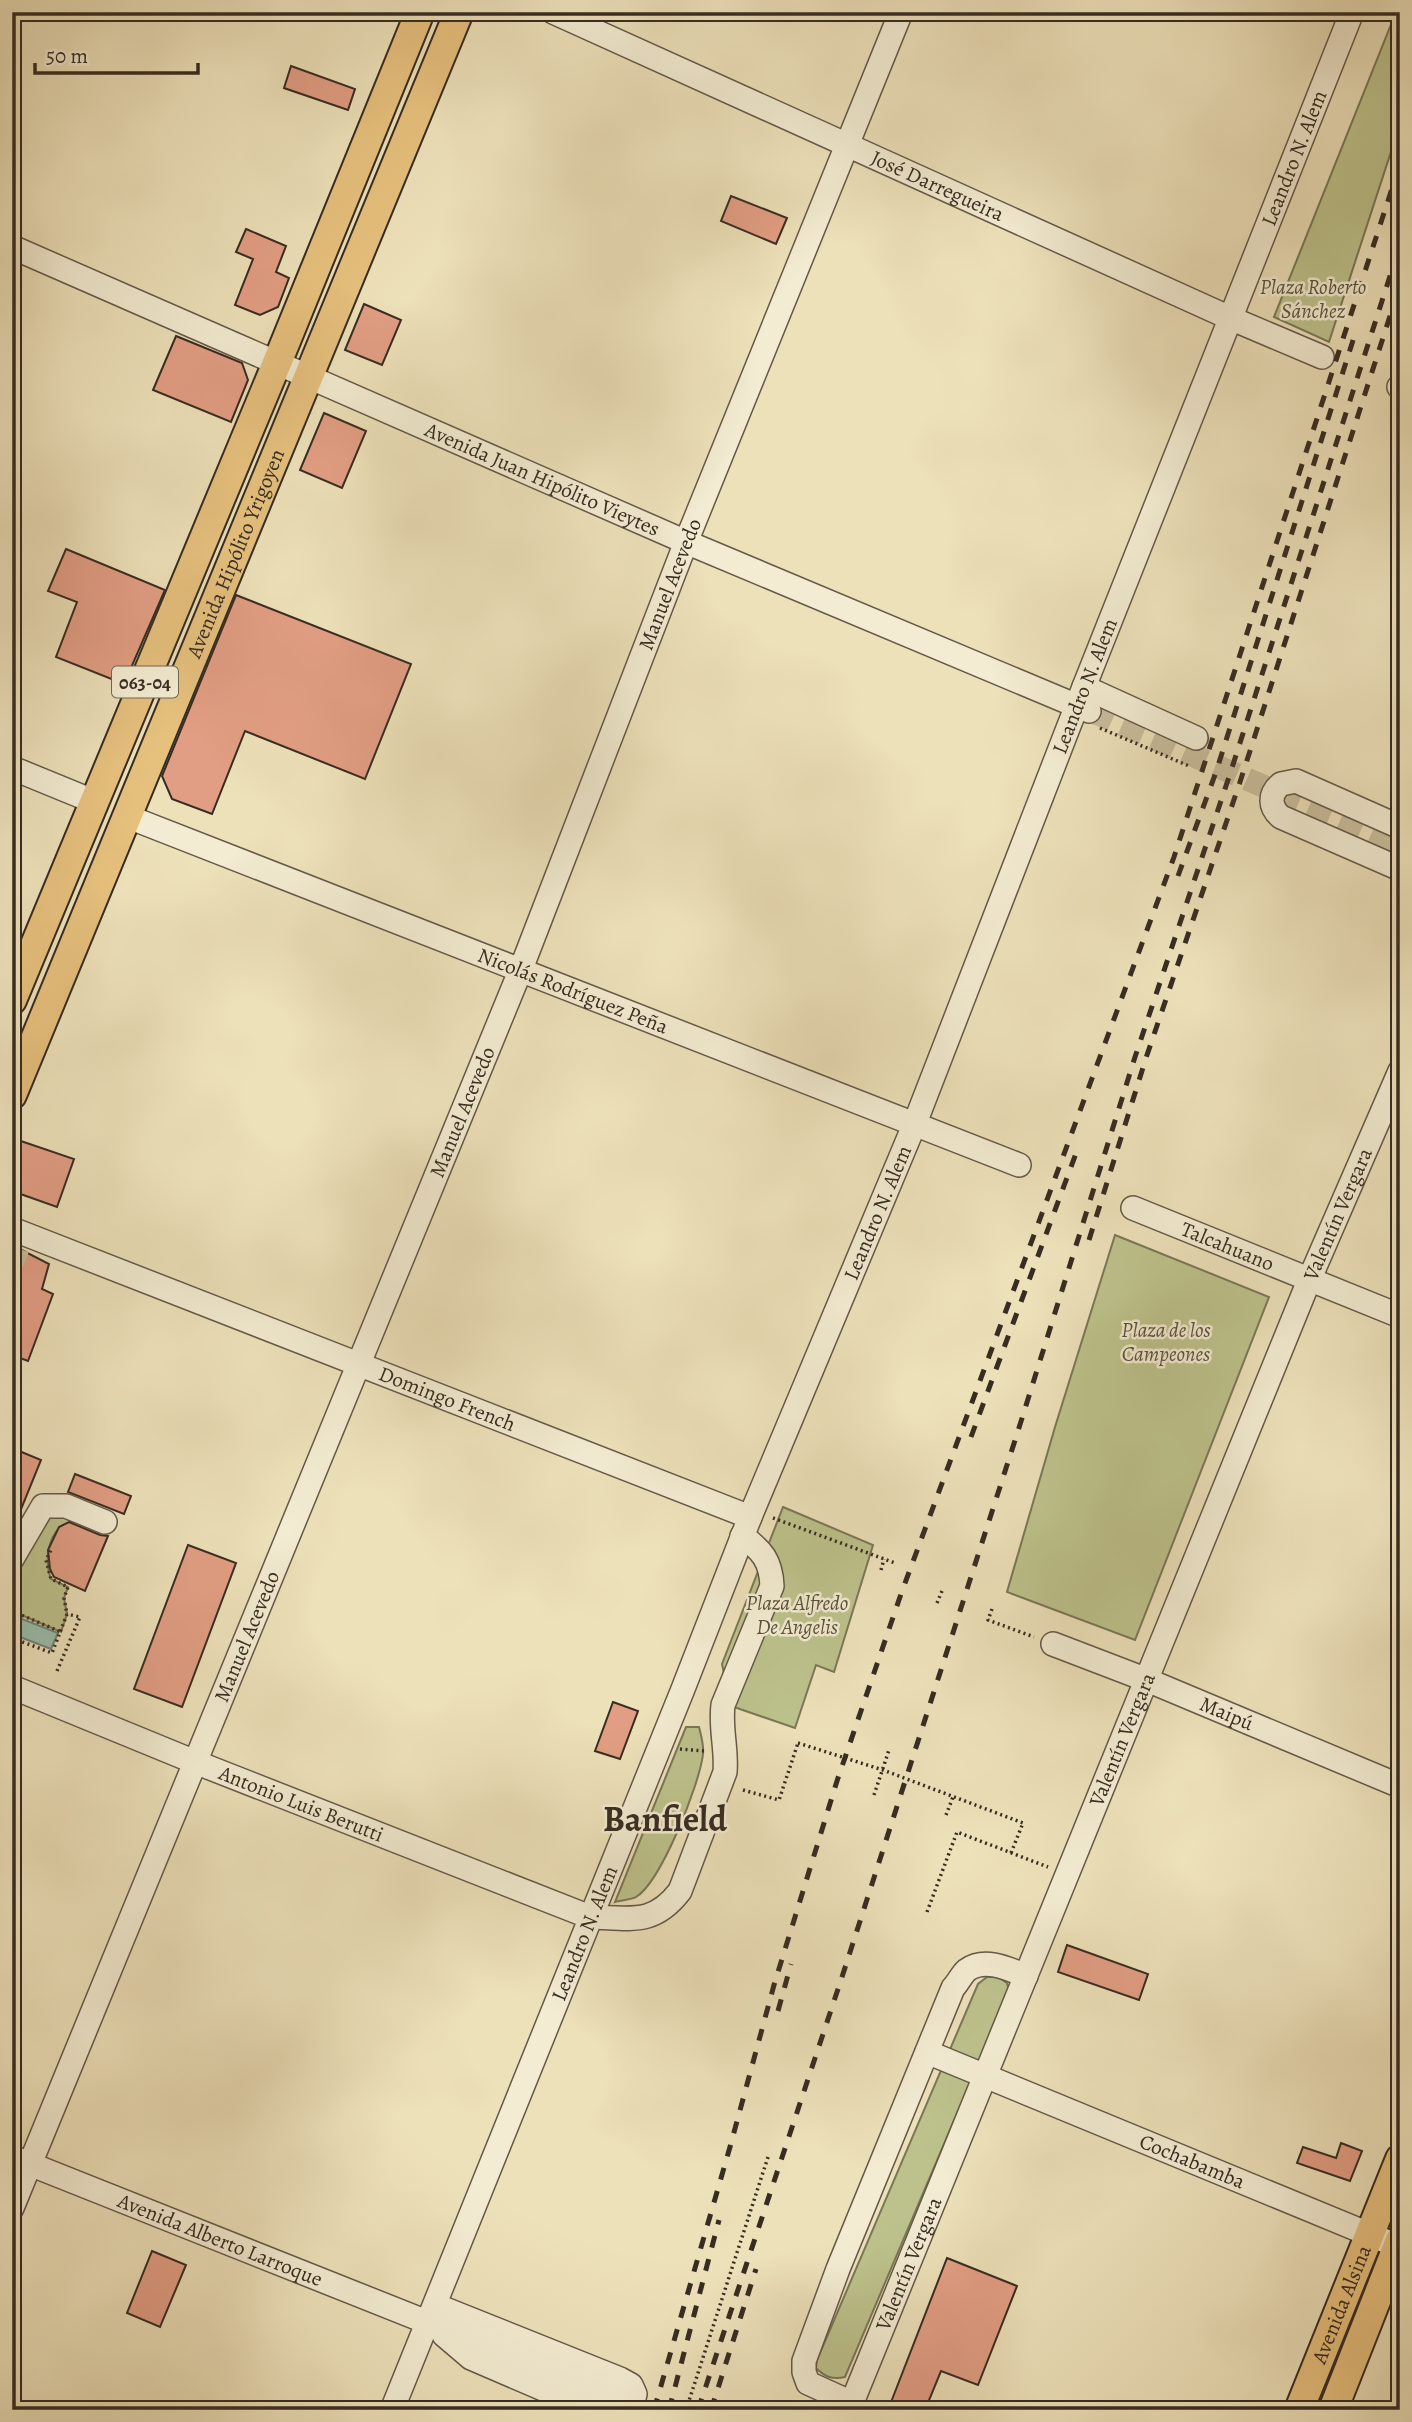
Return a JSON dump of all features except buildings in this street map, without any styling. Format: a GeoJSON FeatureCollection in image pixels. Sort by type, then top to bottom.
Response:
{"type":"FeatureCollection","features":[{"type":"Feature","properties":{"kind":"main road","name":"Avenida Hipólito Yrigoyen"},"geometry":{"type":"LineString","coordinates":[[12,1000],[277,364],[420,12]]}},
{"type":"Feature","properties":{"kind":"main road","name":"Avenida Hipólito Yrigoyen"},"geometry":{"type":"LineString","coordinates":[[12,1095],[458,12]]}},
{"type":"Feature","properties":{"kind":"main road","name":"Avenida Alsina"},"geometry":{"type":"LineString","coordinates":[[1300,2410],[1400,2159]]}},
{"type":"Feature","properties":{"kind":"main road","name":"Avenida Alsina"},"geometry":{"type":"LineString","coordinates":[[1332,2410],[1399,2244]]}},
{"type":"Feature","properties":{"kind":"street","name":"José Darregueira"},"geometry":{"type":"LineString","coordinates":[[553,12],[1322,357]]}},
{"type":"Feature","properties":{"kind":"street","name":"Manuel Acevedo"},"geometry":{"type":"LineString","coordinates":[[12,2208],[21,2161],[195,1762],[521,970],[686,542],[901,12]]}},
{"type":"Feature","properties":{"kind":"street","name":"Leandro N. Alem"},"geometry":{"type":"LineString","coordinates":[[392,2410],[746,1527],[1088,708],[1230,318],[1352,12]]}},
{"type":"Feature","properties":{"kind":"street","name":"Avenida Juan Hipólito Vieytes"},"geometry":{"type":"LineString","coordinates":[[12,247],[686,542],[1088,708],[1196,738]]}},
{"type":"Feature","properties":{"kind":"street"},"geometry":{"type":"LineString","coordinates":[[12,768],[95,802]]}},
{"type":"Feature","properties":{"kind":"street"},"geometry":{"type":"LineString","coordinates":[[1400,827],[1296,781],[1280,783],[1273,794],[1272,806],[1281,817],[1400,869]]}},
{"type":"Feature","properties":{"kind":"street","name":"Nicolás Rodríguez Peña"},"geometry":{"type":"LineString","coordinates":[[127,816],[1019,1165]]}},
{"type":"Feature","properties":{"kind":"street","name":"Valentín Vergara"},"geometry":{"type":"LineString","coordinates":[[850,2407],[1310,1278],[1400,1071]]}},
{"type":"Feature","properties":{"kind":"street","name":"Talcahuano"},"geometry":{"type":"LineString","coordinates":[[1133,1208],[1400,1316]]}},
{"type":"Feature","properties":{"kind":"street","name":"Domingo French"},"geometry":{"type":"LineString","coordinates":[[17,1239],[358,1364],[746,1527]]}},
{"type":"Feature","properties":{"kind":"street"},"geometry":{"type":"LineString","coordinates":[[12,1559],[43,1506],[66,1506],[105,1522]]}},
{"type":"Feature","properties":{"kind":"street"},"geometry":{"type":"LineString","coordinates":[[590,1917],[636,1918],[656,1913],[668,1907],[680,1891],[725,1772],[727,1753],[721,1726],[723,1705],[772,1586],[772,1568],[746,1527]]}},
{"type":"Feature","properties":{"kind":"street","name":"Maipú"},"geometry":{"type":"LineString","coordinates":[[1053,1644],[1147,1680],[1400,1786]]}},
{"type":"Feature","properties":{"kind":"street","name":"Antonio Luis Berutti"},"geometry":{"type":"LineString","coordinates":[[12,1687],[590,1917]]}},
{"type":"Feature","properties":{"kind":"street"},"geometry":{"type":"LineString","coordinates":[[850,2407],[807,2383],[804,2361],[838,2269],[953,1988],[968,1970],[982,1965],[999,1965],[1027,1976]]}},
{"type":"Feature","properties":{"kind":"street","name":"Cochabamba"},"geometry":{"type":"LineString","coordinates":[[927,2052],[1399,2244]]}},
{"type":"Feature","properties":{"kind":"street","name":"Avenida Alberto Larroque"},"geometry":{"type":"LineString","coordinates":[[21,2161],[432,2314],[624,2405]]}},
{"type":"Feature","properties":{"kind":"street","name":"Avenida Alberto Larroque"},"geometry":{"type":"LineString","coordinates":[[432,2314],[471,2358],[592,2410]]}},
{"type":"Feature","properties":{"kind":"path"},"geometry":{"type":"LineString","coordinates":[[1088,708],[1189,766]]}},
{"type":"Feature","properties":{"kind":"path"},"geometry":{"type":"LineString","coordinates":[[746,1527],[779,1519],[895,1563]]}},
{"type":"Feature","properties":{"kind":"path"},"geometry":{"type":"LineString","coordinates":[[12,1638],[52,1653],[67,1614],[64,1598],[68,1587],[51,1579],[46,1560],[51,1550]]}},
{"type":"Feature","properties":{"kind":"path"},"geometry":{"type":"LineString","coordinates":[[881,1570],[884,1559]]}},
{"type":"Feature","properties":{"kind":"path"},"geometry":{"type":"LineString","coordinates":[[937,1602],[942,1591]]}},
{"type":"Feature","properties":{"kind":"path"},"geometry":{"type":"LineString","coordinates":[[992,1609],[988,1620],[1053,1644]]}},
{"type":"Feature","properties":{"kind":"path"},"geometry":{"type":"LineString","coordinates":[[12,1611],[61,1632]]}},
{"type":"Feature","properties":{"kind":"path"},"geometry":{"type":"LineString","coordinates":[[57,1671],[80,1617],[67,1614]]}},
{"type":"Feature","properties":{"kind":"path"},"geometry":{"type":"LineString","coordinates":[[720,1785],[779,1800],[798,1743],[1023,1823],[1011,1853]]}},
{"type":"Feature","properties":{"kind":"path"},"geometry":{"type":"LineString","coordinates":[[658,1748],[727,1753]]}},
{"type":"Feature","properties":{"kind":"path"},"geometry":{"type":"LineString","coordinates":[[874,1795],[889,1750]]}},
{"type":"Feature","properties":{"kind":"path"},"geometry":{"type":"LineString","coordinates":[[946,1815],[953,1797]]}},
{"type":"Feature","properties":{"kind":"path"},"geometry":{"type":"LineString","coordinates":[[927,1912],[957,1832],[1066,1874]]}},
{"type":"Feature","properties":{"kind":"path"},"geometry":{"type":"LineString","coordinates":[[685,2410],[769,2154]]}},
{"type":"Feature","properties":{"kind":"green space","name":"Plaza Roberto Sánchez"},"geometry":{"type":"Polygon","coordinates":[[[1396,12],[1400,12],[1400,124],[1329,342],[1274,317],[1396,12]]]}},
{"type":"Feature","properties":{"kind":"green space","name":"Plaza de los Campeones"},"geometry":{"type":"Polygon","coordinates":[[[1115,1235],[1269,1297],[1135,1640],[1007,1592],[1115,1235]]]}},
{"type":"Feature","properties":{"kind":"green space"},"geometry":{"type":"Polygon","coordinates":[[[43,1506],[74,1522],[59,1529],[48,1553],[51,1579],[68,1587],[64,1598],[67,1614],[61,1632],[12,1611],[12,1564],[43,1506]]]}},
{"type":"Feature","properties":{"kind":"green space","name":"Plaza Alfredo De Angelis"},"geometry":{"type":"Polygon","coordinates":[[[783,1507],[873,1545],[834,1672],[816,1665],[795,1728],[731,1706],[722,1664],[783,1507]]]}},
{"type":"Feature","properties":{"kind":"green space"},"geometry":{"type":"Polygon","coordinates":[[[686,1727],[699,1727],[703,1751],[695,1786],[678,1831],[646,1888],[634,1898],[615,1902],[686,1727]]]}},
{"type":"Feature","properties":{"kind":"green space"},"geometry":{"type":"Polygon","coordinates":[[[987,1977],[998,1977],[1007,1983],[1009,1991],[845,2377],[829,2377],[816,2368],[817,2360],[978,1984],[987,1977]]]}},
{"type":"Feature","properties":{"kind":"shaded area"},"geometry":{"type":"Polygon","coordinates":[[[12,1615],[58,1633],[51,1649],[12,1634],[12,1615]]]}},
{"type":"Feature","properties":{"kind":"tunnel"},"geometry":{"type":"LineString","coordinates":[[1091,711],[1400,846]]}},
{"type":"Feature","properties":{"kind":"tunnel"},"geometry":{"type":"LineString","coordinates":[[12,1263],[18,1248]]}},
{"type":"Feature","properties":{"kind":"railway"},"geometry":{"type":"LineString","coordinates":[[654,2410],[774,1985],[837,1781],[901,1594],[1174,857],[1400,164]]}},
{"type":"Feature","properties":{"kind":"railway"},"geometry":{"type":"LineString","coordinates":[[698,2410],[842,1977],[1135,1057],[1229,777],[1400,245]]}},
{"type":"Feature","properties":{"kind":"railway"},"geometry":{"type":"LineString","coordinates":[[1089,1240],[1146,1058],[1240,782],[1400,285]]}},
{"type":"Feature","properties":{"kind":"railway"},"geometry":{"type":"LineString","coordinates":[[1178,876],[1216,772],[1355,334]]}},
{"type":"Feature","properties":{"kind":"railway"},"geometry":{"type":"LineString","coordinates":[[971,1437],[1078,1148]]}},
{"type":"Feature","properties":{"kind":"railway"},"geometry":{"type":"LineString","coordinates":[[778,2011],[791,1964]]}},
{"type":"Feature","properties":{"kind":"railway"},"geometry":{"type":"LineString","coordinates":[[669,2410],[719,2220]]}},
{"type":"Feature","properties":{"kind":"railway"},"geometry":{"type":"LineString","coordinates":[[711,2410],[756,2269]]}},
{"type":"Feature","properties":{"kind":"district","name":"Banfield"},"geometry":{"type":"Point","coordinates":[665,1819]}}]}
